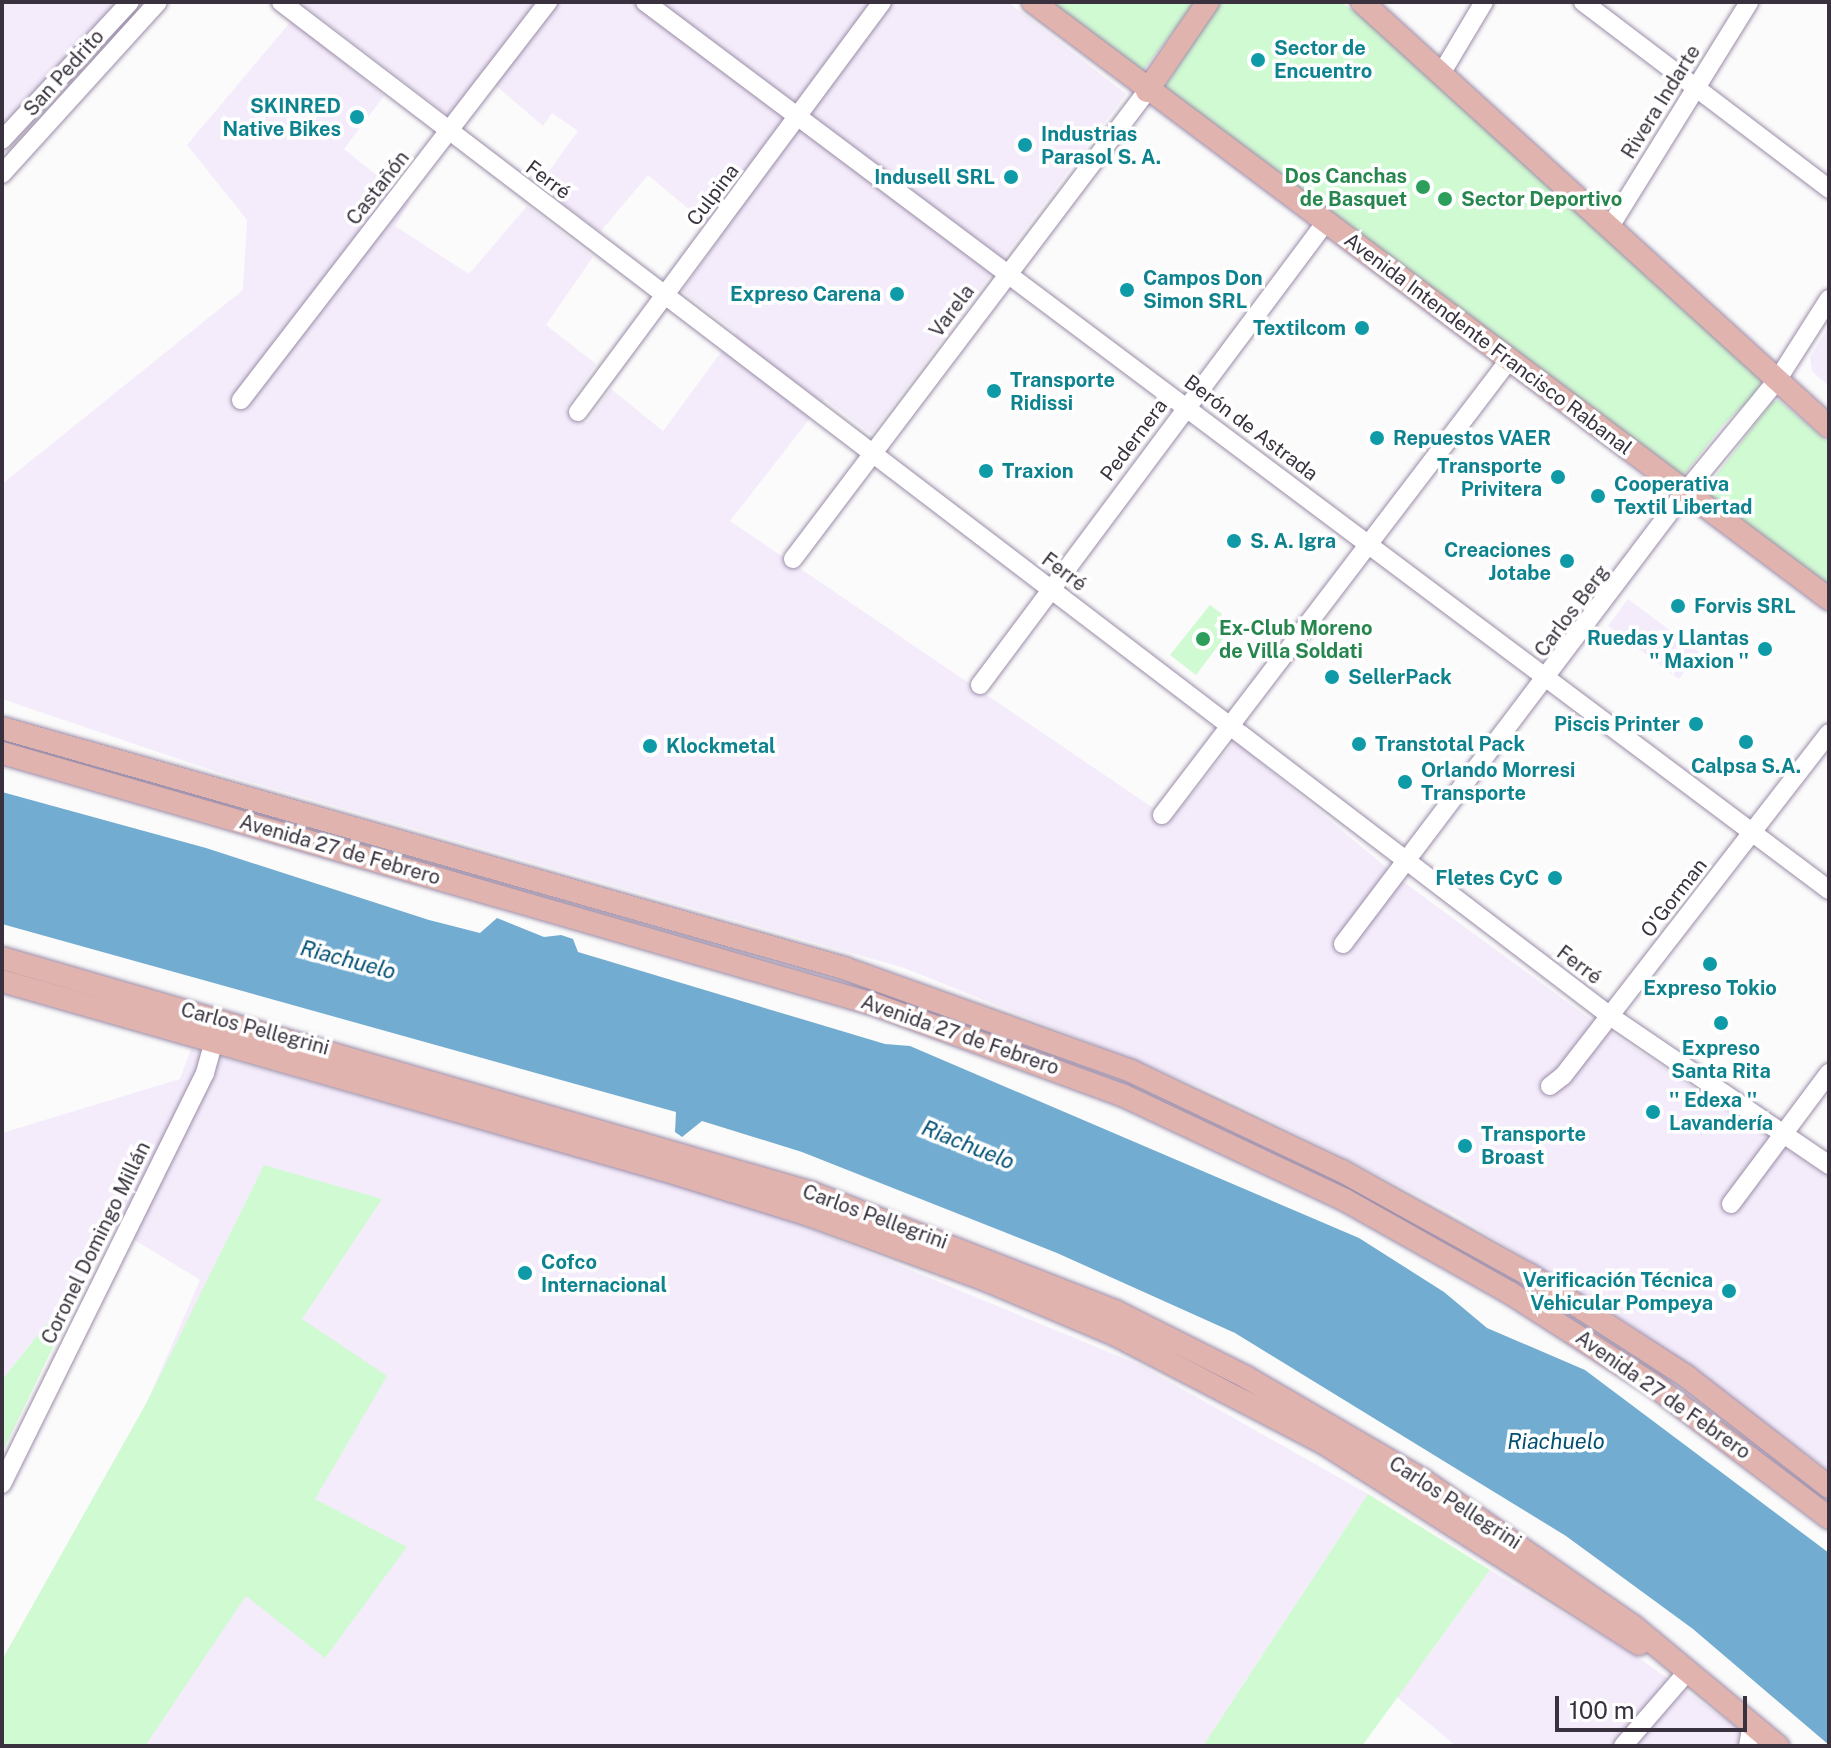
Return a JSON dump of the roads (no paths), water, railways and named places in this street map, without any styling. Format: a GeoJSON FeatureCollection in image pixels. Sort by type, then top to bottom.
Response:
{"type":"FeatureCollection","features":[{"type":"Feature","properties":{"kind":"main road","name":"Avenida Intendente Francisco Rabanal"},"geometry":{"type":"LineString","coordinates":[[1033,2],[1147,91],[1829,599]]}},
{"type":"Feature","properties":{"kind":"main road"},"geometry":{"type":"LineString","coordinates":[[1147,91],[1208,2]]}},
{"type":"Feature","properties":{"kind":"main road"},"geometry":{"type":"LineString","coordinates":[[1362,2],[1611,225],[1829,436]]}},
{"type":"Feature","properties":{"kind":"main road"},"geometry":{"type":"LineString","coordinates":[[1774,384],[1829,427]]}},
{"type":"Feature","properties":{"kind":"main road","name":"Avenida 27 de Febrero"},"geometry":{"type":"LineString","coordinates":[[2,728],[844,968],[998,1019],[1216,1109],[1444,1225],[1674,1368],[1829,1487]]}},
{"type":"Feature","properties":{"kind":"main road","name":"Avenida 27 de Febrero"},"geometry":{"type":"LineString","coordinates":[[2,753],[562,913],[575,930],[621,943],[630,933],[873,1004],[1046,1063],[1159,1111],[1179,1131],[1201,1140],[1206,1133],[1430,1245],[1652,1384],[1829,1518]]}},
{"type":"Feature","properties":{"kind":"main road"},"geometry":{"type":"LineString","coordinates":[[630,933],[637,910]]}},
{"type":"Feature","properties":{"kind":"main road","name":"Carlos Pellegrini"},"geometry":{"type":"LineString","coordinates":[[2,958],[854,1206],[1093,1301],[1246,1377],[1423,1480],[1582,1588],[1778,1746]]}},
{"type":"Feature","properties":{"kind":"main road","name":"Carlos Pellegrini"},"geometry":{"type":"LineString","coordinates":[[2,981],[809,1215],[1085,1321],[1322,1442],[1624,1637],[1667,1657]]}},
{"type":"Feature","properties":{"kind":"main road"},"geometry":{"type":"LineString","coordinates":[[1206,1133],[1216,1109]]}},
{"type":"Feature","properties":{"kind":"main road"},"geometry":{"type":"LineString","coordinates":[[1430,1245],[1444,1225]]}},
{"type":"Feature","properties":{"kind":"street","name":"San Pedrito"},"geometry":{"type":"LineString","coordinates":[[2,140],[9,120],[130,2]]}},
{"type":"Feature","properties":{"kind":"street","name":"San Pedrito"},"geometry":{"type":"LineString","coordinates":[[2,174],[158,2]]}},
{"type":"Feature","properties":{"kind":"street","name":"Ferré"},"geometry":{"type":"LineString","coordinates":[[281,2],[448,134],[666,295],[1610,1016],[1783,1138],[1829,1165]]}},
{"type":"Feature","properties":{"kind":"street","name":"Castañón"},"geometry":{"type":"LineString","coordinates":[[241,400],[548,2]]}},
{"type":"Feature","properties":{"kind":"street","name":"Berón de Astrada"},"geometry":{"type":"LineString","coordinates":[[645,2],[1009,272],[1751,835],[1829,890]]}},
{"type":"Feature","properties":{"kind":"street","name":"Culpina"},"geometry":{"type":"LineString","coordinates":[[578,412],[882,2]]}},
{"type":"Feature","properties":{"kind":"street"},"geometry":{"type":"LineString","coordinates":[[1441,74],[1484,2]]}},
{"type":"Feature","properties":{"kind":"street"},"geometry":{"type":"LineString","coordinates":[[1583,2],[1829,189]]}},
{"type":"Feature","properties":{"kind":"street","name":"Rivera Indarte"},"geometry":{"type":"LineString","coordinates":[[1611,225],[1749,2]]}},
{"type":"Feature","properties":{"kind":"street","name":"Varela"},"geometry":{"type":"LineString","coordinates":[[793,559],[1147,91]]}},
{"type":"Feature","properties":{"kind":"street"},"geometry":{"type":"LineString","coordinates":[[9,120],[33,139]]}},
{"type":"Feature","properties":{"kind":"street","name":"Pedernera"},"geometry":{"type":"LineString","coordinates":[[980,685],[1325,223]]}},
{"type":"Feature","properties":{"kind":"street","name":"Carlos Berg"},"geometry":{"type":"LineString","coordinates":[[1343,944],[1547,680],[1685,492],[1774,384],[1829,299]]}},
{"type":"Feature","properties":{"kind":"street"},"geometry":{"type":"LineString","coordinates":[[1162,815],[1509,360]]}},
{"type":"Feature","properties":{"kind":"street","name":"O'Gorman"},"geometry":{"type":"LineString","coordinates":[[1550,1086],[1610,1016],[1829,733]]}},
{"type":"Feature","properties":{"kind":"street","name":"Coronel Domingo Millán"},"geometry":{"type":"LineString","coordinates":[[2,1484],[205,1073],[220,1019]]}},
{"type":"Feature","properties":{"kind":"street"},"geometry":{"type":"LineString","coordinates":[[1731,1204],[1829,1073]]}},
{"type":"Feature","properties":{"kind":"street"},"geometry":{"type":"LineString","coordinates":[[1623,1746],[1688,1671]]}},
{"type":"Feature","properties":{"kind":"street"},"geometry":{"type":"LineString","coordinates":[[1748,1746],[1752,1723]]}},
{"type":"Feature","properties":{"kind":"water","name":"Riachuelo"},"geometry":{"type":"Polygon","coordinates":[[[2,792],[206,848],[429,920],[480,933],[497,918],[544,937],[561,935],[573,939],[578,952],[885,1044],[910,1046],[1359,1238],[1444,1292],[1487,1328],[1585,1370],[1829,1553],[1829,1745],[1693,1629],[1566,1536],[1235,1333],[1057,1253],[802,1152],[702,1121],[682,1137],[675,1132],[676,1112],[2,924],[2,792]]]}},
{"type":"Feature","properties":{"kind":"place","name":"Sector de Encuentro"},"geometry":{"type":"Point","coordinates":[1258,60]}},
{"type":"Feature","properties":{"kind":"place","name":"SKINRED Native Bikes"},"geometry":{"type":"Point","coordinates":[357,117]}},
{"type":"Feature","properties":{"kind":"place","name":"Industrias Parasol S. A."},"geometry":{"type":"Point","coordinates":[1025,145]}},
{"type":"Feature","properties":{"kind":"place","name":"Indusell SRL"},"geometry":{"type":"Point","coordinates":[1011,177]}},
{"type":"Feature","properties":{"kind":"place","name":"Dos Canchas de Basquet"},"geometry":{"type":"Point","coordinates":[1423,187]}},
{"type":"Feature","properties":{"kind":"place","name":"Sector Deportivo"},"geometry":{"type":"Point","coordinates":[1445,199]}},
{"type":"Feature","properties":{"kind":"place","name":"Campos Don Simon SRL"},"geometry":{"type":"Point","coordinates":[1127,290]}},
{"type":"Feature","properties":{"kind":"place","name":"Expreso Carena"},"geometry":{"type":"Point","coordinates":[897,294]}},
{"type":"Feature","properties":{"kind":"place","name":"Textilcom"},"geometry":{"type":"Point","coordinates":[1362,328]}},
{"type":"Feature","properties":{"kind":"place","name":"Transporte Ridissi"},"geometry":{"type":"Point","coordinates":[994,391]}},
{"type":"Feature","properties":{"kind":"place","name":"Repuestos VAER"},"geometry":{"type":"Point","coordinates":[1377,438]}},
{"type":"Feature","properties":{"kind":"place","name":"Traxion"},"geometry":{"type":"Point","coordinates":[986,471]}},
{"type":"Feature","properties":{"kind":"place","name":"Transporte Privitera"},"geometry":{"type":"Point","coordinates":[1558,477]}},
{"type":"Feature","properties":{"kind":"place","name":"Cooperativa Textil Libertad"},"geometry":{"type":"Point","coordinates":[1598,496]}},
{"type":"Feature","properties":{"kind":"place","name":"S. A. Igra"},"geometry":{"type":"Point","coordinates":[1234,541]}},
{"type":"Feature","properties":{"kind":"place","name":"Creaciones Jotabe"},"geometry":{"type":"Point","coordinates":[1567,561]}},
{"type":"Feature","properties":{"kind":"place","name":"Forvis SRL"},"geometry":{"type":"Point","coordinates":[1678,606]}},
{"type":"Feature","properties":{"kind":"place","name":"Ex-Club Moreno de Villa Soldati"},"geometry":{"type":"Point","coordinates":[1203,639]}},
{"type":"Feature","properties":{"kind":"place","name":"Ruedas y Llantas '' Maxion ''"},"geometry":{"type":"Point","coordinates":[1765,649]}},
{"type":"Feature","properties":{"kind":"place","name":"SellerPack"},"geometry":{"type":"Point","coordinates":[1332,677]}},
{"type":"Feature","properties":{"kind":"place","name":"Piscis Printer"},"geometry":{"type":"Point","coordinates":[1696,724]}},
{"type":"Feature","properties":{"kind":"place","name":"Calpsa S.A."},"geometry":{"type":"Point","coordinates":[1746,742]}},
{"type":"Feature","properties":{"kind":"place","name":"Transtotal Pack"},"geometry":{"type":"Point","coordinates":[1359,744]}},
{"type":"Feature","properties":{"kind":"place","name":"Klockmetal"},"geometry":{"type":"Point","coordinates":[650,746]}},
{"type":"Feature","properties":{"kind":"place","name":"Orlando Morresi Transporte"},"geometry":{"type":"Point","coordinates":[1405,782]}},
{"type":"Feature","properties":{"kind":"place","name":"Fletes CyC"},"geometry":{"type":"Point","coordinates":[1555,878]}},
{"type":"Feature","properties":{"kind":"place","name":"Expreso Tokio"},"geometry":{"type":"Point","coordinates":[1710,964]}},
{"type":"Feature","properties":{"kind":"place","name":"Expreso Santa Rita"},"geometry":{"type":"Point","coordinates":[1721,1023]}},
{"type":"Feature","properties":{"kind":"place","name":"'' Edexa '' Lavandería"},"geometry":{"type":"Point","coordinates":[1653,1112]}},
{"type":"Feature","properties":{"kind":"place","name":"Transporte Broast"},"geometry":{"type":"Point","coordinates":[1465,1146]}},
{"type":"Feature","properties":{"kind":"place","name":"Cofco Internacional"},"geometry":{"type":"Point","coordinates":[525,1273]}},
{"type":"Feature","properties":{"kind":"place","name":"Verificación Técnica Vehicular Pompeya"},"geometry":{"type":"Point","coordinates":[1729,1291]}}]}
